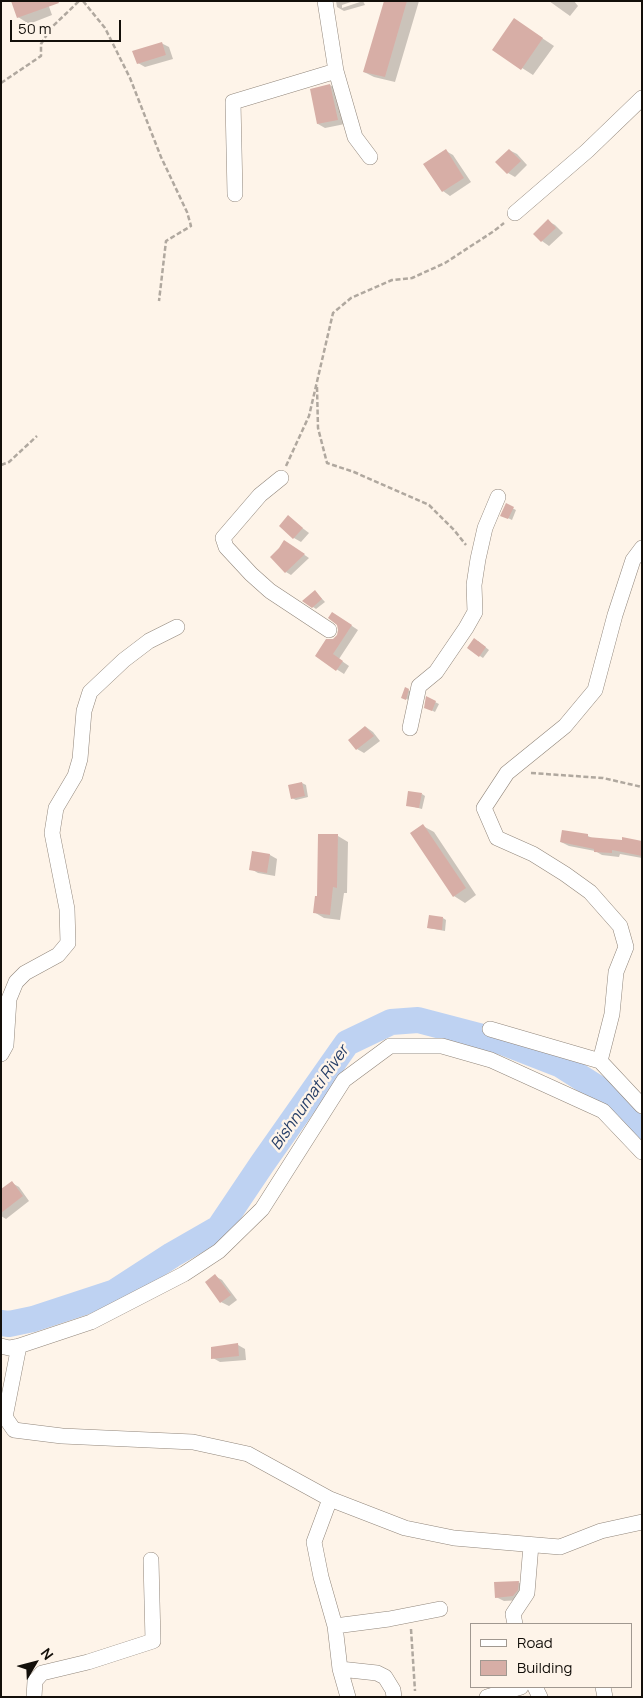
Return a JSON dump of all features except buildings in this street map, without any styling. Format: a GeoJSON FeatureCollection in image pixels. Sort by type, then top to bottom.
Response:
{"type":"FeatureCollection","features":[{"type":"Feature","properties":{"kind":"street"},"geometry":{"type":"LineString","coordinates":[[325,1],[336,71],[355,137],[370,157]]}},
{"type":"Feature","properties":{"kind":"street"},"geometry":{"type":"LineString","coordinates":[[235,194],[233,102],[336,71]]}},
{"type":"Feature","properties":{"kind":"street"},"geometry":{"type":"LineString","coordinates":[[514,213],[587,151],[642,98]]}},
{"type":"Feature","properties":{"kind":"street"},"geometry":{"type":"LineString","coordinates":[[281,478],[260,495],[223,538],[226,547],[270,591],[329,630]]}},
{"type":"Feature","properties":{"kind":"street"},"geometry":{"type":"LineString","coordinates":[[410,728],[419,686],[436,672],[475,612],[474,585],[478,559],[485,528],[498,498]]}},
{"type":"Feature","properties":{"kind":"street"},"geometry":{"type":"LineString","coordinates":[[600,1061],[612,1014],[616,972],[626,948],[620,926],[590,892],[533,854],[497,838],[484,808],[507,773],[565,726],[595,690],[615,615],[633,560],[642,548]]}},
{"type":"Feature","properties":{"kind":"street"},"geometry":{"type":"LineString","coordinates":[[1,1054],[6,1045],[9,999],[16,982],[25,973],[58,955],[68,943],[67,909],[52,833],[56,808],[75,776],[80,759],[84,711],[90,692],[124,660],[149,640],[177,627]]}},
{"type":"Feature","properties":{"kind":"street"},"geometry":{"type":"LineString","coordinates":[[490,1029],[600,1061],[642,1106]]}},
{"type":"Feature","properties":{"kind":"street"},"geometry":{"type":"LineString","coordinates":[[1,1346],[9,1348],[19,1346],[91,1322],[184,1274],[219,1251],[262,1209],[344,1080],[390,1046],[442,1046],[491,1060],[602,1111],[642,1152]]}},
{"type":"Feature","properties":{"kind":"street"},"geometry":{"type":"LineString","coordinates":[[19,1346],[5,1417],[14,1430],[62,1436],[193,1442],[248,1454],[330,1499],[405,1528],[454,1538],[560,1547],[601,1531],[642,1522]]}},
{"type":"Feature","properties":{"kind":"street"},"geometry":{"type":"LineString","coordinates":[[330,1499],[314,1542],[334,1626],[340,1669],[348,1697]]}},
{"type":"Feature","properties":{"kind":"street"},"geometry":{"type":"LineString","coordinates":[[515,1623],[513,1614],[527,1593],[531,1545]]}},
{"type":"Feature","properties":{"kind":"street"},"geometry":{"type":"LineString","coordinates":[[34,1697],[35,1681],[42,1673],[88,1662],[153,1641],[151,1560]]}},
{"type":"Feature","properties":{"kind":"street"},"geometry":{"type":"LineString","coordinates":[[334,1626],[440,1609]]}},
{"type":"Feature","properties":{"kind":"street"},"geometry":{"type":"LineString","coordinates":[[340,1669],[377,1673],[385,1677],[393,1690],[394,1697]]}},
{"type":"Feature","properties":{"kind":"street"},"geometry":{"type":"LineString","coordinates":[[487,1697],[518,1688]]}},
{"type":"Feature","properties":{"kind":"path"},"geometry":{"type":"LineString","coordinates":[[1,83],[41,56],[41,44],[51,28],[81,1],[105,28],[130,78],[161,157],[187,212],[191,226],[166,241],[160,301]]}},
{"type":"Feature","properties":{"kind":"path"},"geometry":{"type":"LineString","coordinates":[[281,478],[309,416],[333,313],[359,294],[392,280],[412,278],[445,263],[494,231],[514,213]]}},
{"type":"Feature","properties":{"kind":"path"},"geometry":{"type":"LineString","coordinates":[[317,383],[318,428],[327,463],[354,472],[429,505],[454,530],[478,559]]}},
{"type":"Feature","properties":{"kind":"path"},"geometry":{"type":"LineString","coordinates":[[1,465],[9,462],[37,436]]}},
{"type":"Feature","properties":{"kind":"path"},"geometry":{"type":"LineString","coordinates":[[507,773],[603,778],[642,787]]}},
{"type":"Feature","properties":{"kind":"path"},"geometry":{"type":"LineString","coordinates":[[410,1615],[415,1691]]}},
{"type":"Feature","properties":{"kind":"waterway","name":"Bishnumati River"},"geometry":{"type":"LineString","coordinates":[[1,1323],[9,1324],[33,1319],[115,1292],[172,1255],[219,1228],[347,1043],[391,1022],[418,1020],[502,1042],[561,1065],[602,1091],[642,1135]]}}]}
